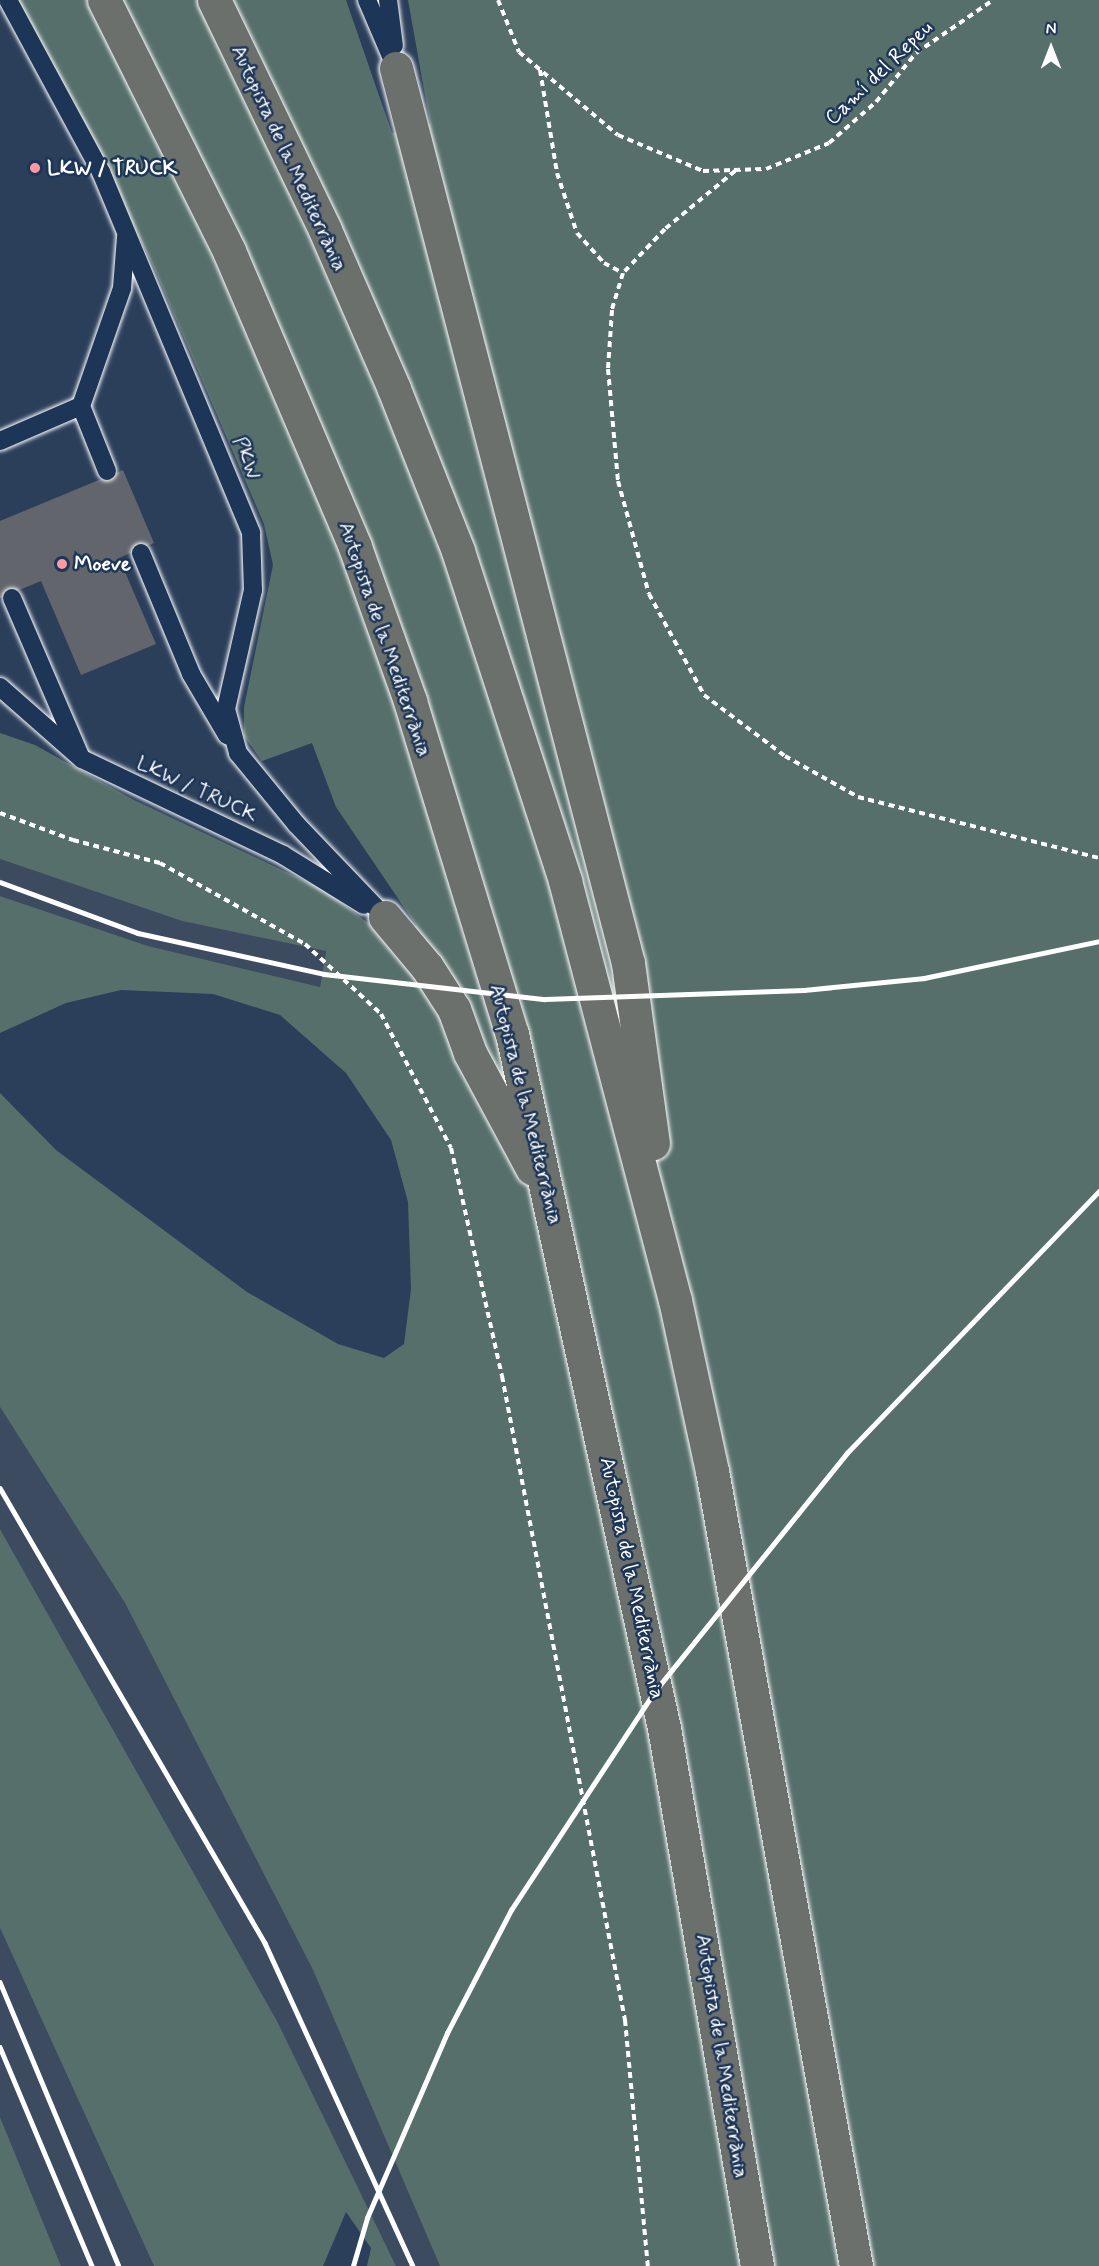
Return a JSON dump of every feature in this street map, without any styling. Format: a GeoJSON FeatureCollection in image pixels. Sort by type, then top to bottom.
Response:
{"type":"FeatureCollection","features":[{"type":"Feature","properties":{"kind":"highway","name":"Autopista de la Mediterrània"},"geometry":{"type":"LineString","coordinates":[[104,0],[229,250],[355,547],[410,701],[512,1034],[554,1209],[668,1752],[757,2266]]}},
{"type":"Feature","properties":{"kind":"highway","name":"Autopista de la Mediterrània"},"geometry":{"type":"LineString","coordinates":[[214,0],[325,230],[458,551],[565,881],[675,1300],[746,1640],[856,2266]]}},
{"type":"Feature","properties":{"kind":"highway"},"geometry":{"type":"LineString","coordinates":[[396,68],[628,963],[675,1300]]}},
{"type":"Feature","properties":{"kind":"highway"},"geometry":{"type":"LineString","coordinates":[[385,917],[454,1009],[470,1053],[554,1209]]}},
{"type":"Feature","properties":{"kind":"lane","name":"PKW"},"geometry":{"type":"LineString","coordinates":[[8,0],[101,172],[251,533],[253,590],[226,710],[238,753],[297,825],[385,917]]}},
{"type":"Feature","properties":{"kind":"lane"},"geometry":{"type":"LineString","coordinates":[[367,0],[396,68]]}},
{"type":"Feature","properties":{"kind":"lane"},"geometry":{"type":"LineString","coordinates":[[388,0],[396,68]]}},
{"type":"Feature","properties":{"kind":"lane"},"geometry":{"type":"LineString","coordinates":[[107,471],[81,406],[123,288],[126,229]]}},
{"type":"Feature","properties":{"kind":"lane"},"geometry":{"type":"LineString","coordinates":[[0,441],[81,406]]}},
{"type":"Feature","properties":{"kind":"lane"},"geometry":{"type":"LineString","coordinates":[[141,553],[195,682],[238,753]]}},
{"type":"Feature","properties":{"kind":"lane"},"geometry":{"type":"LineString","coordinates":[[12,598],[82,759]]}},
{"type":"Feature","properties":{"kind":"lane","name":"LKW / TRUCK"},"geometry":{"type":"LineString","coordinates":[[0,687],[82,759],[283,855],[385,917]]}},
{"type":"Feature","properties":{"kind":"path","name":"Camí del Repeu"},"geometry":{"type":"LineString","coordinates":[[498,0],[519,52],[635,144],[703,171],[766,169],[829,143],[876,102],[916,53],[993,0]]}},
{"type":"Feature","properties":{"kind":"path"},"geometry":{"type":"LineString","coordinates":[[540,69],[557,173],[577,233],[604,262],[623,273]]}},
{"type":"Feature","properties":{"kind":"path"},"geometry":{"type":"LineString","coordinates":[[735,171],[665,229],[623,273],[612,310],[608,369],[618,481],[649,594],[704,695],[785,756],[858,797],[1099,858]]}},
{"type":"Feature","properties":{"kind":"path"},"geometry":{"type":"LineString","coordinates":[[0,813],[73,840],[160,863],[305,944],[381,1014],[451,1148],[502,1376],[625,2020],[648,2266]]}},
{"type":"Feature","properties":{"kind":"shaded area"},"geometry":{"type":"Polygon","coordinates":[[[0,859],[182,921],[326,950],[320,987],[148,946],[0,896],[0,859]]]}},
{"type":"Feature","properties":{"kind":"shaded area"},"geometry":{"type":"Polygon","coordinates":[[[0,1407],[125,1603],[313,1970],[440,2266],[396,2266],[277,2021],[0,1529],[0,1407]]]}},
{"type":"Feature","properties":{"kind":"shaded area"},"geometry":{"type":"Polygon","coordinates":[[[0,1928],[154,2266],[61,2266],[0,2117],[0,1928]]]}},
{"type":"Feature","properties":{"kind":"green space"},"geometry":{"type":"Polygon","coordinates":[[[17,0],[346,0],[392,133],[430,123],[408,0],[1099,0],[1099,2266],[440,2266],[313,1970],[125,1603],[0,1407],[0,1093],[56,1150],[247,1292],[338,1344],[384,1358],[404,1344],[411,1289],[408,1202],[391,1140],[346,1073],[280,1015],[213,994],[121,990],[66,1003],[0,1033],[0,896],[148,946],[320,987],[326,951],[182,921],[0,859],[0,733],[35,745],[134,800],[324,890],[394,942],[416,925],[336,807],[312,743],[262,761],[244,736],[244,707],[273,565],[264,524],[153,266],[82,119],[17,0]]]}},
{"type":"Feature","properties":{"kind":"green space"},"geometry":{"type":"Polygon","coordinates":[[[0,1529],[277,2021],[396,2266],[367,2266],[371,2248],[346,2212],[323,2266],[154,2266],[0,1928],[0,1529]]]}},
{"type":"Feature","properties":{"kind":"green space"},"geometry":{"type":"Polygon","coordinates":[[[0,2117],[61,2266],[0,2266],[0,2117]]]}},
{"type":"Feature","properties":{"kind":"building"},"geometry":{"type":"Polygon","coordinates":[[[123,470],[154,543],[119,558],[156,644],[81,675],[41,581],[0,598],[0,521],[123,470]]]}},
{"type":"Feature","properties":{"kind":"railway"},"geometry":{"type":"LineString","coordinates":[[0,882],[138,933],[324,974],[545,999],[804,990],[924,978],[1099,941]]}},
{"type":"Feature","properties":{"kind":"railway"},"geometry":{"type":"LineString","coordinates":[[353,2266],[367,2218],[447,2033],[511,1910],[655,1691],[847,1453],[1099,1191]]}},
{"type":"Feature","properties":{"kind":"railway"},"geometry":{"type":"LineString","coordinates":[[0,1488],[265,1943],[413,2266]]}},
{"type":"Feature","properties":{"kind":"railway"},"geometry":{"type":"LineString","coordinates":[[0,1982],[119,2266]]}},
{"type":"Feature","properties":{"kind":"railway"},"geometry":{"type":"LineString","coordinates":[[0,2047],[92,2266]]}},
{"type":"Feature","properties":{"kind":"place","name":"LKW / TRUCK"},"geometry":{"type":"Point","coordinates":[35,168]}},
{"type":"Feature","properties":{"kind":"place","name":"Moeve"},"geometry":{"type":"Point","coordinates":[62,564]}}]}
